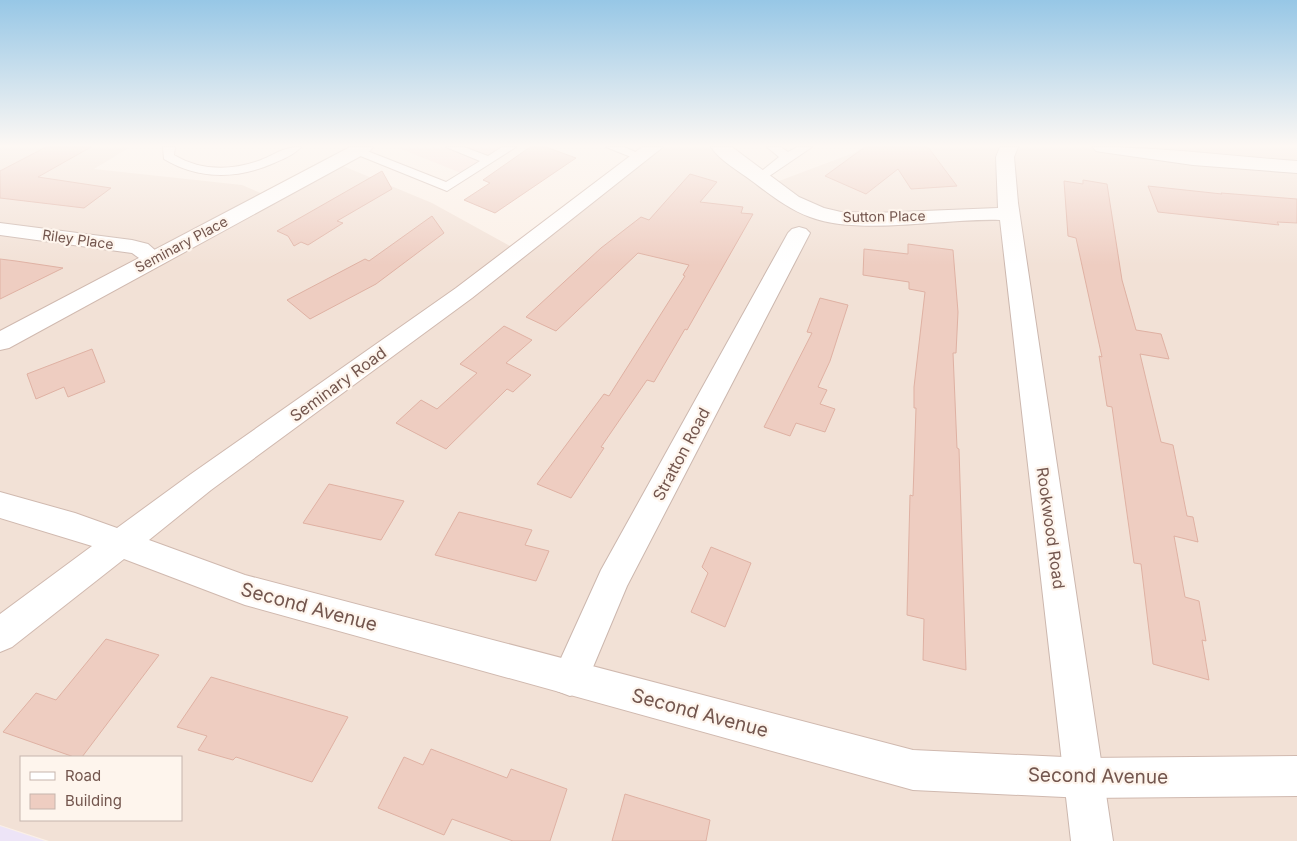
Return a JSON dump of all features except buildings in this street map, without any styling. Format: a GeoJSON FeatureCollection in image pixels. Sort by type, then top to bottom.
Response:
{"type":"FeatureCollection","features":[{"type":"Feature","properties":{"kind":"street","name":"Seminary Place"},"geometry":{"type":"LineString","coordinates":[[0,342],[289,186]]}},
{"type":"Feature","properties":{"kind":"street","name":"Seminary Road"},"geometry":{"type":"LineString","coordinates":[[0,635],[209,476],[464,293],[603,186]]}},
{"type":"Feature","properties":{"kind":"street","name":"Sutton Place"},"geometry":{"type":"LineString","coordinates":[[774,186],[792,201],[818,213],[841,218],[874,219],[974,213],[1010,214]]}},
{"type":"Feature","properties":{"kind":"street","name":"Rookwood Road"},"geometry":{"type":"LineString","coordinates":[[1008,186],[1010,214],[1092,841]]}},
{"type":"Feature","properties":{"kind":"street"},"geometry":{"type":"LineString","coordinates":[[792,201],[799,233],[841,218]]}},
{"type":"Feature","properties":{"kind":"street","name":"Riley Place"},"geometry":{"type":"LineString","coordinates":[[0,229],[132,246],[153,258]]}},
{"type":"Feature","properties":{"kind":"street","name":"Stratton Road"},"geometry":{"type":"LineString","coordinates":[[570,678],[613,580],[799,233]]}},
{"type":"Feature","properties":{"kind":"street"},"geometry":{"type":"LineString","coordinates":[[0,505],[75,526],[121,542]]}},
{"type":"Feature","properties":{"kind":"street","name":"Second Avenue"},"geometry":{"type":"LineString","coordinates":[[121,542],[211,579],[245,590],[913,770],[1084,778],[1297,776]]}},
{"type":"Feature","properties":{"kind":"shaded area"},"geometry":{"type":"Polygon","coordinates":[[[0,186],[245,186],[279,201],[306,186],[392,186],[432,203],[519,251],[603,186],[1297,186],[1297,841],[49,841],[0,825],[0,186]]]}},
{"type":"Feature","properties":{"kind":"shaded area"},"geometry":{"type":"Polygon","coordinates":[[[0,826],[45,841],[0,841],[0,826]]]}}]}
